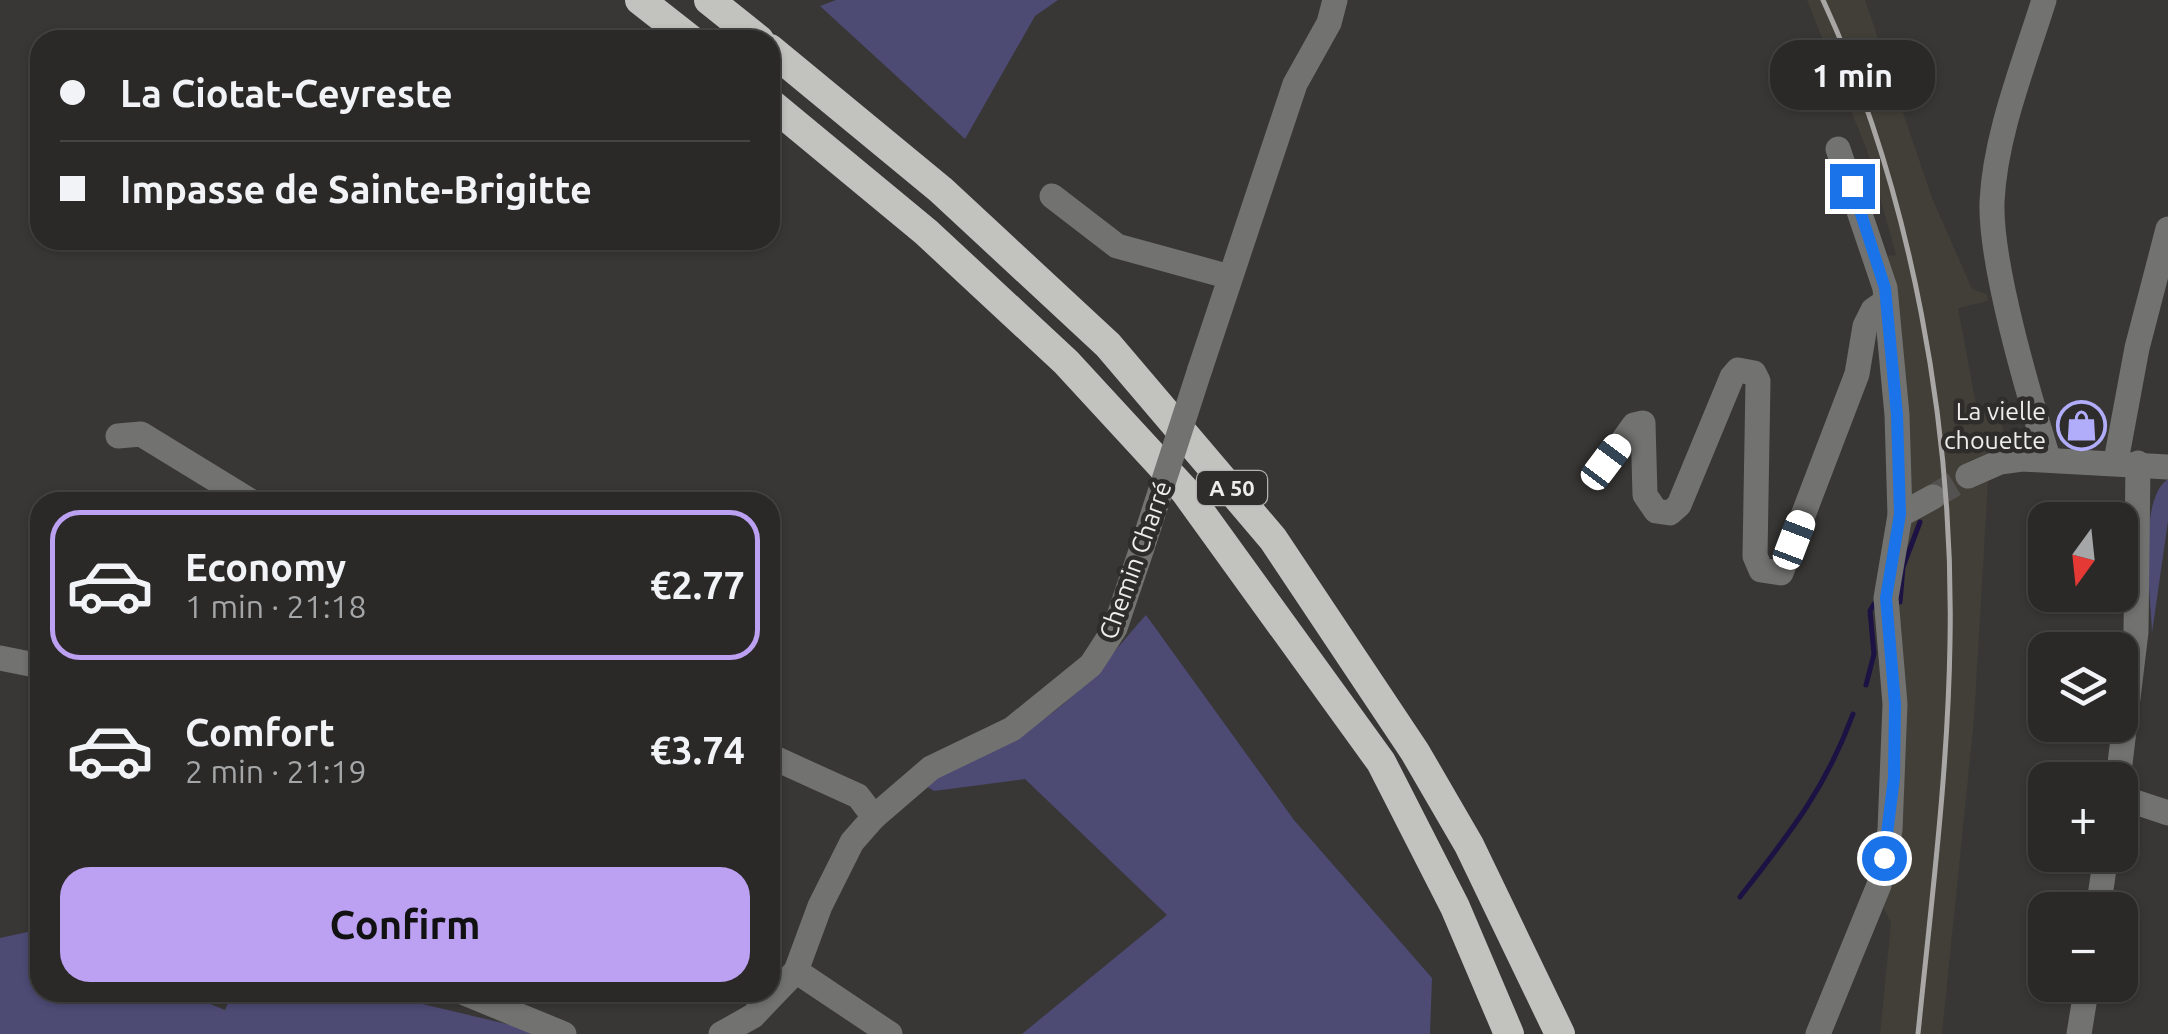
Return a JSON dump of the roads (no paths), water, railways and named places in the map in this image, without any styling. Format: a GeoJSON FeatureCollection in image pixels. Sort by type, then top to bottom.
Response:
{"type":"FeatureCollection","features":[{"type":"Feature","properties":{"kind":"highway"},"geometry":{"type":"LineString","coordinates":[[640,0],[678,30]]}},
{"type":"Feature","properties":{"kind":"highway"},"geometry":{"type":"LineString","coordinates":[[708,0],[746,30]]}},
{"type":"Feature","properties":{"kind":"highway","name":"A 50"},"geometry":{"type":"LineString","coordinates":[[780,57],[941,190],[1108,345],[1262,526],[1415,752],[1469,845],[1560,1034]]}},
{"type":"Feature","properties":{"kind":"highway","name":"A 50"},"geometry":{"type":"LineString","coordinates":[[780,111],[926,232],[1066,362],[1185,491],[1380,762],[1455,907],[1509,1034]]}},
{"type":"Feature","properties":{"kind":"street","name":"Chemin Charré"},"geometry":{"type":"LineString","coordinates":[[780,987],[796,971],[820,906],[852,842],[874,817],[930,768],[1012,729],[1091,665],[1114,628],[1296,84],[1330,22],[1335,0]]}},
{"type":"Feature","properties":{"kind":"street"},"geometry":{"type":"LineString","coordinates":[[2044,0],[1996,168],[1992,216],[2002,276],[2048,458]]}},
{"type":"Feature","properties":{"kind":"street"},"geometry":{"type":"LineString","coordinates":[[1818,1034],[1879,885],[1890,830],[1895,704],[1886,598],[1900,514],[1897,415],[1886,301],[1838,149]]}},
{"type":"Feature","properties":{"kind":"street"},"geometry":{"type":"LineString","coordinates":[[1052,196],[1117,246],[1230,277]]}},
{"type":"Feature","properties":{"kind":"street"},"geometry":{"type":"LineString","coordinates":[[2120,762],[2136,632],[2127,462],[2138,348],[2168,229]]}},
{"type":"Feature","properties":{"kind":"street"},"geometry":{"type":"LineString","coordinates":[[1603,468],[1634,425],[1642,423],[1645,495],[1656,511],[1670,513],[1679,505],[1732,377],[1738,370],[1754,373],[1758,381],[1756,564],[1768,574],[1781,573],[1857,374],[1865,326],[1886,301]]}},
{"type":"Feature","properties":{"kind":"street"},"geometry":{"type":"LineString","coordinates":[[118,436],[141,434],[236,492]]}},
{"type":"Feature","properties":{"kind":"street"},"geometry":{"type":"LineString","coordinates":[[1968,476],[2000,462],[2048,458],[2168,467]]}},
{"type":"Feature","properties":{"kind":"street"},"geometry":{"type":"LineString","coordinates":[[1900,514],[1934,497]]}},
{"type":"Feature","properties":{"kind":"street"},"geometry":{"type":"LineString","coordinates":[[0,658],[30,664]]}},
{"type":"Feature","properties":{"kind":"street"},"geometry":{"type":"LineString","coordinates":[[780,761],[858,796],[874,817]]}},
{"type":"Feature","properties":{"kind":"street"},"geometry":{"type":"LineString","coordinates":[[2138,803],[2168,812]]}},
{"type":"Feature","properties":{"kind":"street"},"geometry":{"type":"LineString","coordinates":[[796,971],[890,1034]]}},
{"type":"Feature","properties":{"kind":"street"},"geometry":{"type":"LineString","coordinates":[[486,1002],[564,1034]]}},
{"type":"Feature","properties":{"kind":"street","name":"Chemin Charré"},"geometry":{"type":"LineString","coordinates":[[721,1034],[752,1016],[766,1002]]}},
{"type":"Feature","properties":{"kind":"street"},"geometry":{"type":"LineString","coordinates":[[2079,1034],[2084,1002]]}},
{"type":"Feature","properties":{"kind":"waterway"},"geometry":{"type":"LineString","coordinates":[[1900,602],[1903,567],[1920,522]]}},
{"type":"Feature","properties":{"kind":"waterway"},"geometry":{"type":"LineString","coordinates":[[1866,685],[1874,654],[1870,611],[1874,604]]}},
{"type":"Feature","properties":{"kind":"waterway"},"geometry":{"type":"LineString","coordinates":[[1740,897],[1818,789],[1853,714]]}},
{"type":"Feature","properties":{"kind":"tunnel"},"geometry":{"type":"LineString","coordinates":[[1933,497],[1968,476]]}},
{"type":"Feature","properties":{"kind":"railway"},"geometry":{"type":"LineString","coordinates":[[1823,0],[1881,152],[1903,232],[1935,397],[1944,479],[1949,561],[1949,691],[1918,1034]]}},
{"type":"Feature","properties":{"kind":"place","name":"La vielle chouette"},"geometry":{"type":"Point","coordinates":[2081,425]}}]}
